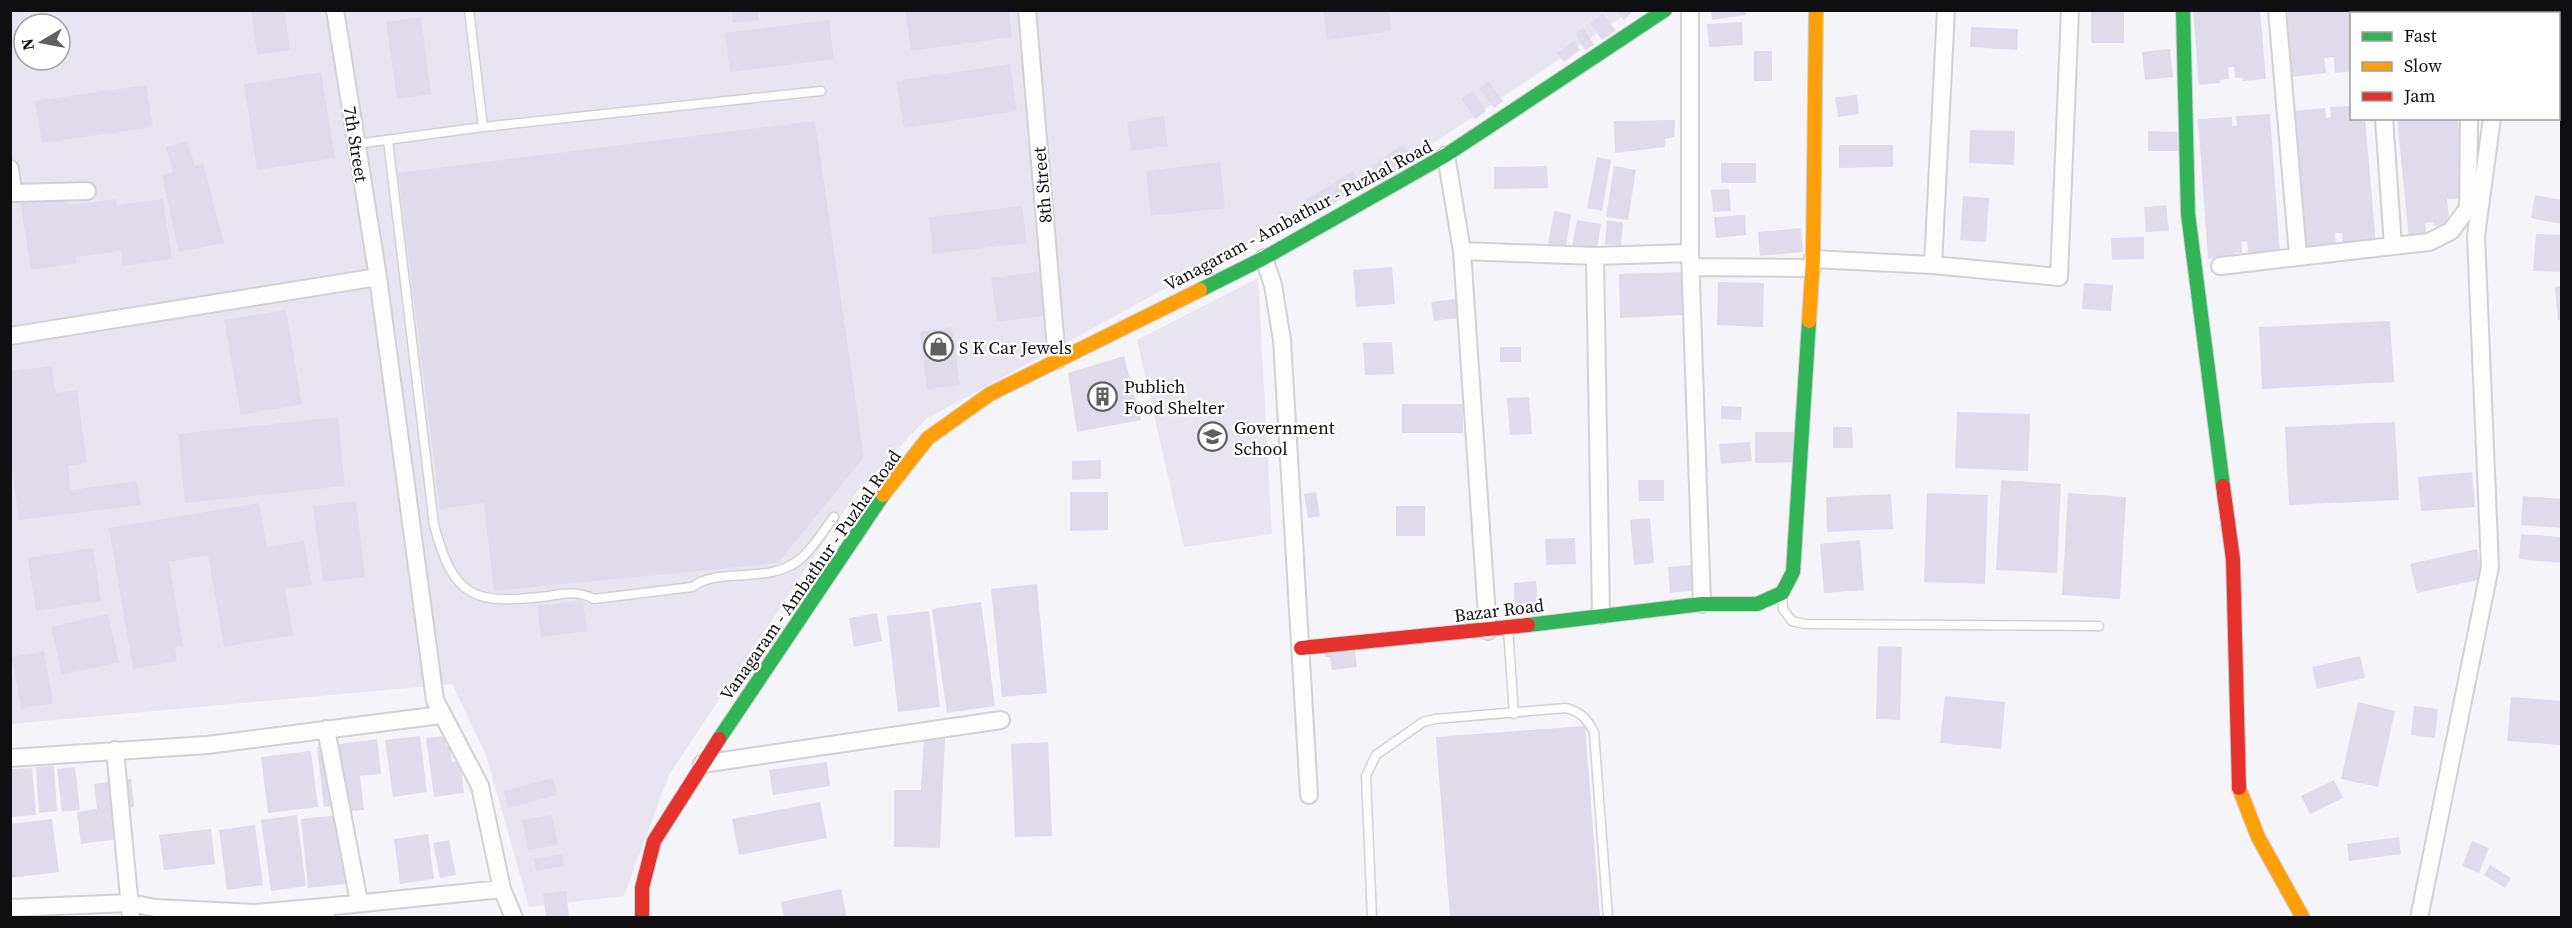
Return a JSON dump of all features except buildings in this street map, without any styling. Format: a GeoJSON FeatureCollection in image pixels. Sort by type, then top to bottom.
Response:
{"type":"FeatureCollection","features":[{"type":"Feature","properties":{"kind":"street","name":"7th Street"},"geometry":{"type":"LineString","coordinates":[[335,10],[378,277],[435,700],[480,786],[502,890],[514,918]]}},
{"type":"Feature","properties":{"kind":"street","name":"8th Street"},"geometry":{"type":"LineString","coordinates":[[1027,10],[1057,360]]}},
{"type":"Feature","properties":{"kind":"street","name":"Vanagaram - Ambathur - Puzhal Road"},"geometry":{"type":"LineString","coordinates":[[642,918],[642,888],[654,841],[702,764],[880,499],[928,438],[990,393],[1264,258],[1446,155],[1665,10]]}},
{"type":"Feature","properties":{"kind":"street"},"geometry":{"type":"LineString","coordinates":[[1690,10],[1690,260],[1702,604]]}},
{"type":"Feature","properties":{"kind":"street"},"geometry":{"type":"LineString","coordinates":[[1782,593],[1792,572],[1813,263],[1816,10]]}},
{"type":"Feature","properties":{"kind":"street"},"geometry":{"type":"LineString","coordinates":[[1933,265],[1946,10]]}},
{"type":"Feature","properties":{"kind":"street"},"geometry":{"type":"LineString","coordinates":[[1462,251],[1690,260],[1933,265],[2059,277],[2070,10]]}},
{"type":"Feature","properties":{"kind":"street"},"geometry":{"type":"LineString","coordinates":[[2183,10],[2188,214],[2233,559],[2238,784],[2251,827],[2303,918]]}},
{"type":"Feature","properties":{"kind":"street"},"geometry":{"type":"LineString","coordinates":[[2277,10],[2298,255]]}},
{"type":"Feature","properties":{"kind":"street"},"geometry":{"type":"LineString","coordinates":[[2384,120],[2393,246]]}},
{"type":"Feature","properties":{"kind":"street"},"geometry":{"type":"LineString","coordinates":[[2220,266],[2298,255],[2429,242],[2451,231],[2468,208],[2469,120]]}},
{"type":"Feature","properties":{"kind":"street"},"geometry":{"type":"LineString","coordinates":[[2419,918],[2490,567],[2476,236],[2492,120]]}},
{"type":"Feature","properties":{"kind":"street"},"geometry":{"type":"LineString","coordinates":[[1446,155],[1462,251],[1488,631]]}},
{"type":"Feature","properties":{"kind":"street"},"geometry":{"type":"LineString","coordinates":[[10,169],[13,193],[87,191]]}},
{"type":"Feature","properties":{"kind":"street"},"geometry":{"type":"LineString","coordinates":[[1595,256],[1601,615]]}},
{"type":"Feature","properties":{"kind":"street"},"geometry":{"type":"LineString","coordinates":[[1264,258],[1273,285],[1281,340],[1309,795]]}},
{"type":"Feature","properties":{"kind":"street"},"geometry":{"type":"LineString","coordinates":[[10,336],[378,277]]}},
{"type":"Feature","properties":{"kind":"street","name":"Bazar Road"},"geometry":{"type":"LineString","coordinates":[[1301,648],[1488,631],[1702,604],[1757,604],[1782,593]]}},
{"type":"Feature","properties":{"kind":"street"},"geometry":{"type":"LineString","coordinates":[[10,758],[207,745],[441,715]]}},
{"type":"Feature","properties":{"kind":"street"},"geometry":{"type":"LineString","coordinates":[[702,764],[1001,720]]}},
{"type":"Feature","properties":{"kind":"street"},"geometry":{"type":"LineString","coordinates":[[326,729],[358,902]]}},
{"type":"Feature","properties":{"kind":"street"},"geometry":{"type":"LineString","coordinates":[[115,750],[130,910]]}},
{"type":"Feature","properties":{"kind":"street"},"geometry":{"type":"LineString","coordinates":[[10,908],[130,910],[155,908],[255,914],[325,912],[358,902],[502,890]]}},
{"type":"Feature","properties":{"kind":"lane"},"geometry":{"type":"LineString","coordinates":[[470,10],[483,127]]}},
{"type":"Feature","properties":{"kind":"lane"},"geometry":{"type":"LineString","coordinates":[[356,144],[483,127],[821,91]]}},
{"type":"Feature","properties":{"kind":"lane"},"geometry":{"type":"LineString","coordinates":[[388,140],[434,525],[442,554],[458,585],[472,595],[501,599],[570,593],[584,593],[594,598],[692,587],[702,580],[765,575],[788,567],[801,559],[834,517]]}},
{"type":"Feature","properties":{"kind":"lane"},"geometry":{"type":"LineString","coordinates":[[1782,593],[1784,609],[1792,621],[1805,624],[2099,626]]}},
{"type":"Feature","properties":{"kind":"lane"},"geometry":{"type":"LineString","coordinates":[[1508,628],[1514,714]]}},
{"type":"Feature","properties":{"kind":"lane"},"geometry":{"type":"LineString","coordinates":[[1372,918],[1366,776],[1376,755],[1422,722],[1566,708],[1578,711],[1587,719],[1594,732],[1608,918]]}},
{"type":"Feature","properties":{"kind":"shaded area"},"geometry":{"type":"Polygon","coordinates":[[[11,11],[1631,11],[1440,139],[926,419],[857,492],[669,775],[624,896],[529,907],[486,755],[452,684],[11,724],[11,11]]]}},
{"type":"Feature","properties":{"kind":"shaded area","name":"Government School"},"geometry":{"type":"Polygon","coordinates":[[[1258,278],[1272,534],[1184,547],[1137,340],[1258,278]]]}},
{"type":"Feature","properties":{"kind":"traffic: fast"},"geometry":{"type":"LineString","coordinates":[[1200,290],[1264,258],[1446,155],[1665,10]]}},
{"type":"Feature","properties":{"kind":"traffic: fast"},"geometry":{"type":"LineString","coordinates":[[2183,10],[2188,214],[2223,486]]}},
{"type":"Feature","properties":{"kind":"traffic: fast"},"geometry":{"type":"LineString","coordinates":[[1528,625],[1702,604],[1757,604],[1782,593],[1793,572],[1809,321]]}},
{"type":"Feature","properties":{"kind":"traffic: fast"},"geometry":{"type":"LineString","coordinates":[[719,739],[883,495]]}},
{"type":"Feature","properties":{"kind":"traffic: slow"},"geometry":{"type":"LineString","coordinates":[[1809,321],[1813,259],[1816,10]]}},
{"type":"Feature","properties":{"kind":"traffic: slow"},"geometry":{"type":"LineString","coordinates":[[883,495],[928,438],[990,394],[1200,290]]}},
{"type":"Feature","properties":{"kind":"traffic: slow"},"geometry":{"type":"LineString","coordinates":[[2239,788],[2258,837],[2303,918]]}},
{"type":"Feature","properties":{"kind":"traffic: jam"},"geometry":{"type":"LineString","coordinates":[[2223,486],[2233,559],[2239,788]]}},
{"type":"Feature","properties":{"kind":"traffic: jam"},"geometry":{"type":"LineString","coordinates":[[1301,648],[1528,625]]}},
{"type":"Feature","properties":{"kind":"traffic: jam"},"geometry":{"type":"LineString","coordinates":[[642,918],[642,888],[654,841],[719,739]]}},
{"type":"Feature","properties":{"kind":"place","name":"S K Car Jewels"},"geometry":{"type":"Point","coordinates":[938,347]}},
{"type":"Feature","properties":{"kind":"place","name":"Publich Food Shelter"},"geometry":{"type":"Point","coordinates":[1103,396]}},
{"type":"Feature","properties":{"kind":"place","name":"Government School"},"geometry":{"type":"Point","coordinates":[1213,437]}}]}
